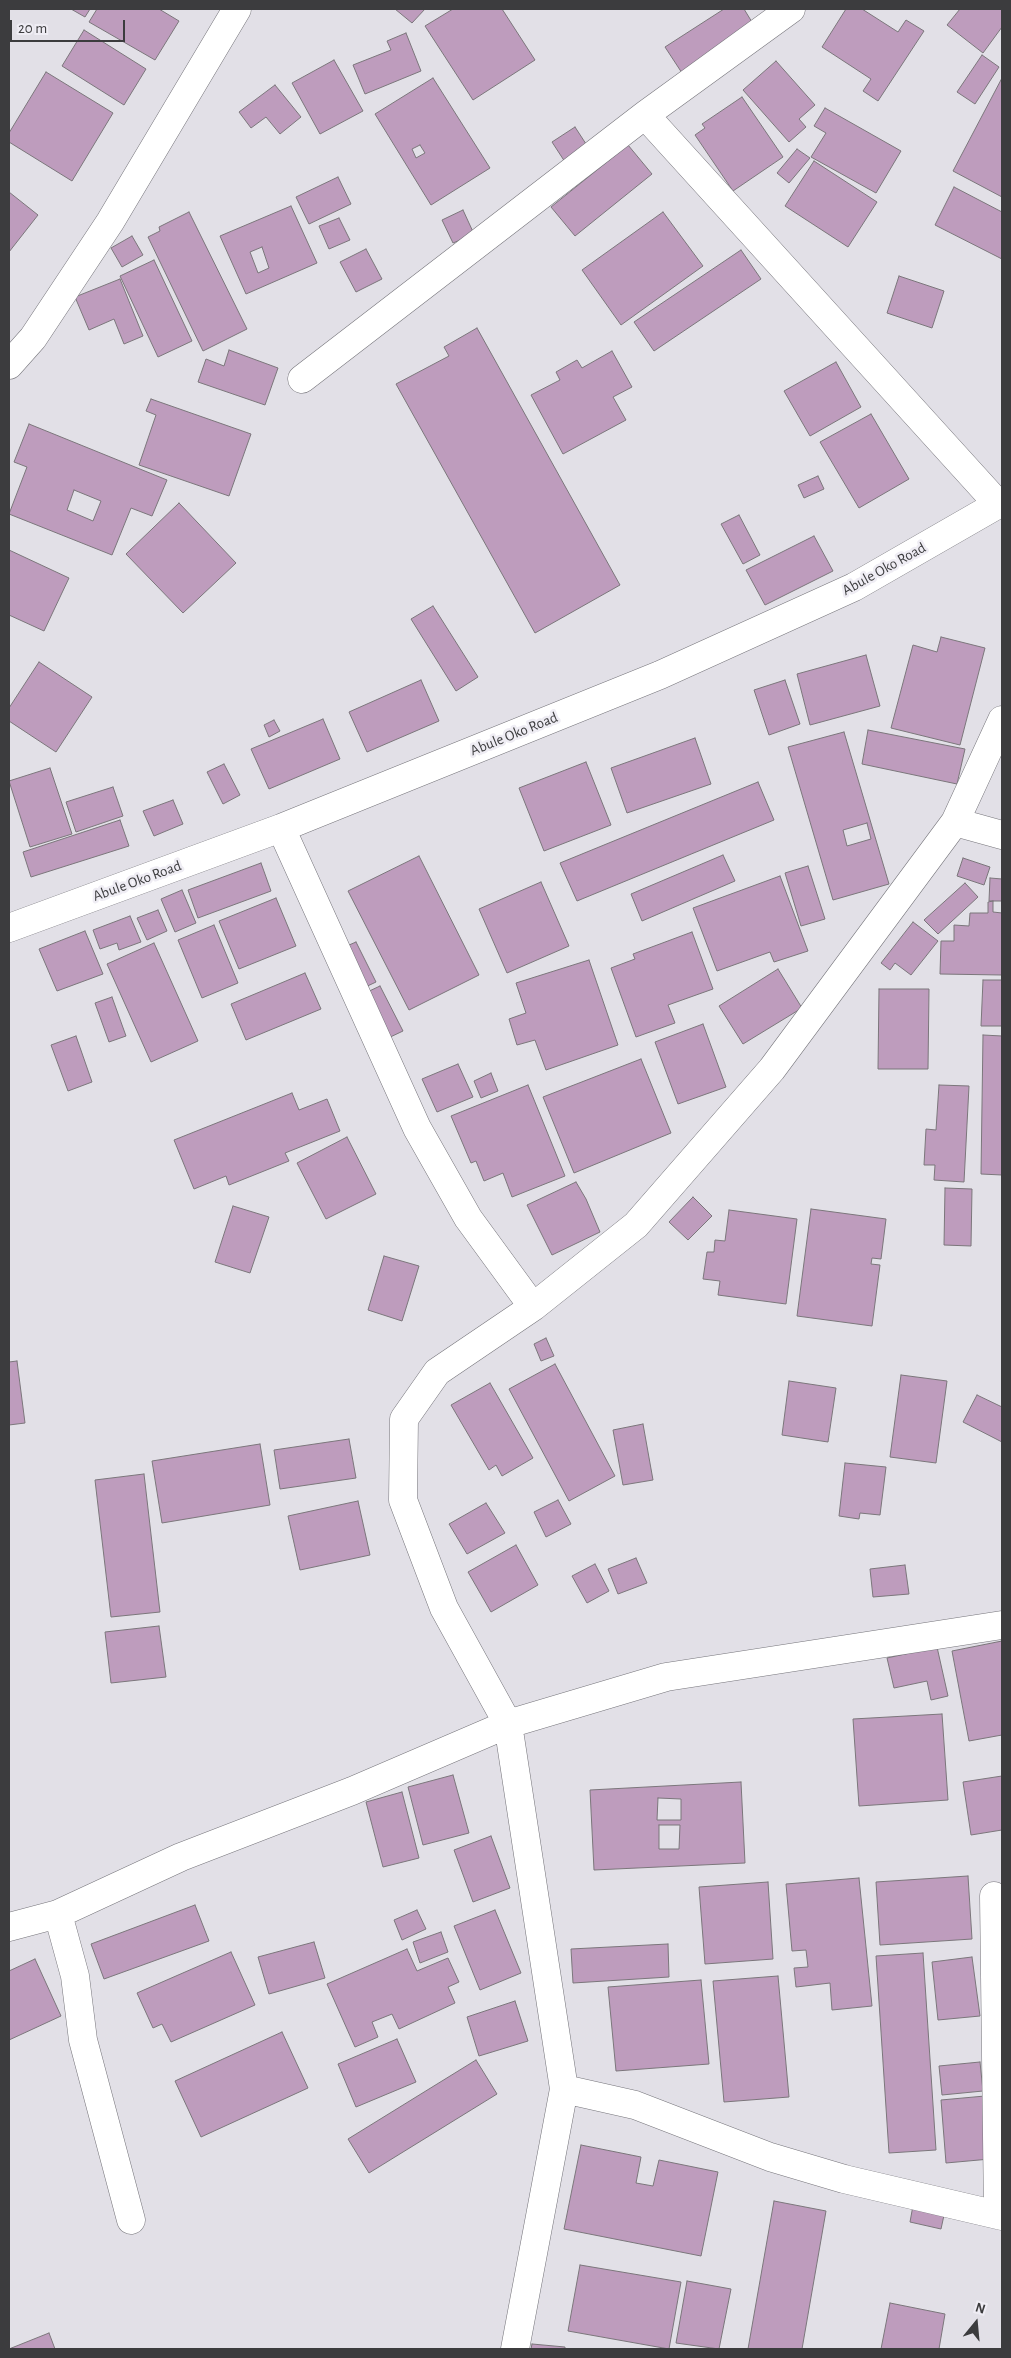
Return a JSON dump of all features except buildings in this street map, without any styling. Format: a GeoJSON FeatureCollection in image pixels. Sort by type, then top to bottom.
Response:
{"type":"FeatureCollection","features":[{"type":"Feature","properties":{"kind":"street"},"geometry":{"type":"LineString","coordinates":[[9,365],[33,338],[110,222],[237,9]]}},
{"type":"Feature","properties":{"kind":"street"},"geometry":{"type":"LineString","coordinates":[[302,379],[645,114],[791,9]]}},
{"type":"Feature","properties":{"kind":"street"},"geometry":{"type":"LineString","coordinates":[[645,114],[1000,503]]}},
{"type":"Feature","properties":{"kind":"street","name":"Abule Oko Road"},"geometry":{"type":"LineString","coordinates":[[9,928],[281,828],[677,667],[854,587],[1000,503]]}},
{"type":"Feature","properties":{"kind":"street"},"geometry":{"type":"LineString","coordinates":[[515,2349],[564,2088],[508,1724],[444,1608],[403,1500],[404,1419],[437,1372],[533,1307],[636,1225],[772,1069],[955,822],[1002,720]]}},
{"type":"Feature","properties":{"kind":"street"},"geometry":{"type":"LineString","coordinates":[[955,822],[1002,835]]}},
{"type":"Feature","properties":{"kind":"street"},"geometry":{"type":"LineString","coordinates":[[281,828],[417,1128],[468,1218],[533,1307]]}},
{"type":"Feature","properties":{"kind":"street"},"geometry":{"type":"LineString","coordinates":[[9,1927],[58,1914],[181,1857],[352,1791],[508,1724],[666,1677],[1002,1625]]}},
{"type":"Feature","properties":{"kind":"street"},"geometry":{"type":"LineString","coordinates":[[564,2088],[635,2105],[770,2157],[835,2176],[1000,2215],[994,1896]]}},
{"type":"Feature","properties":{"kind":"street"},"geometry":{"type":"LineString","coordinates":[[58,1914],[75,1976],[83,2040],[131,2220]]}}]}
